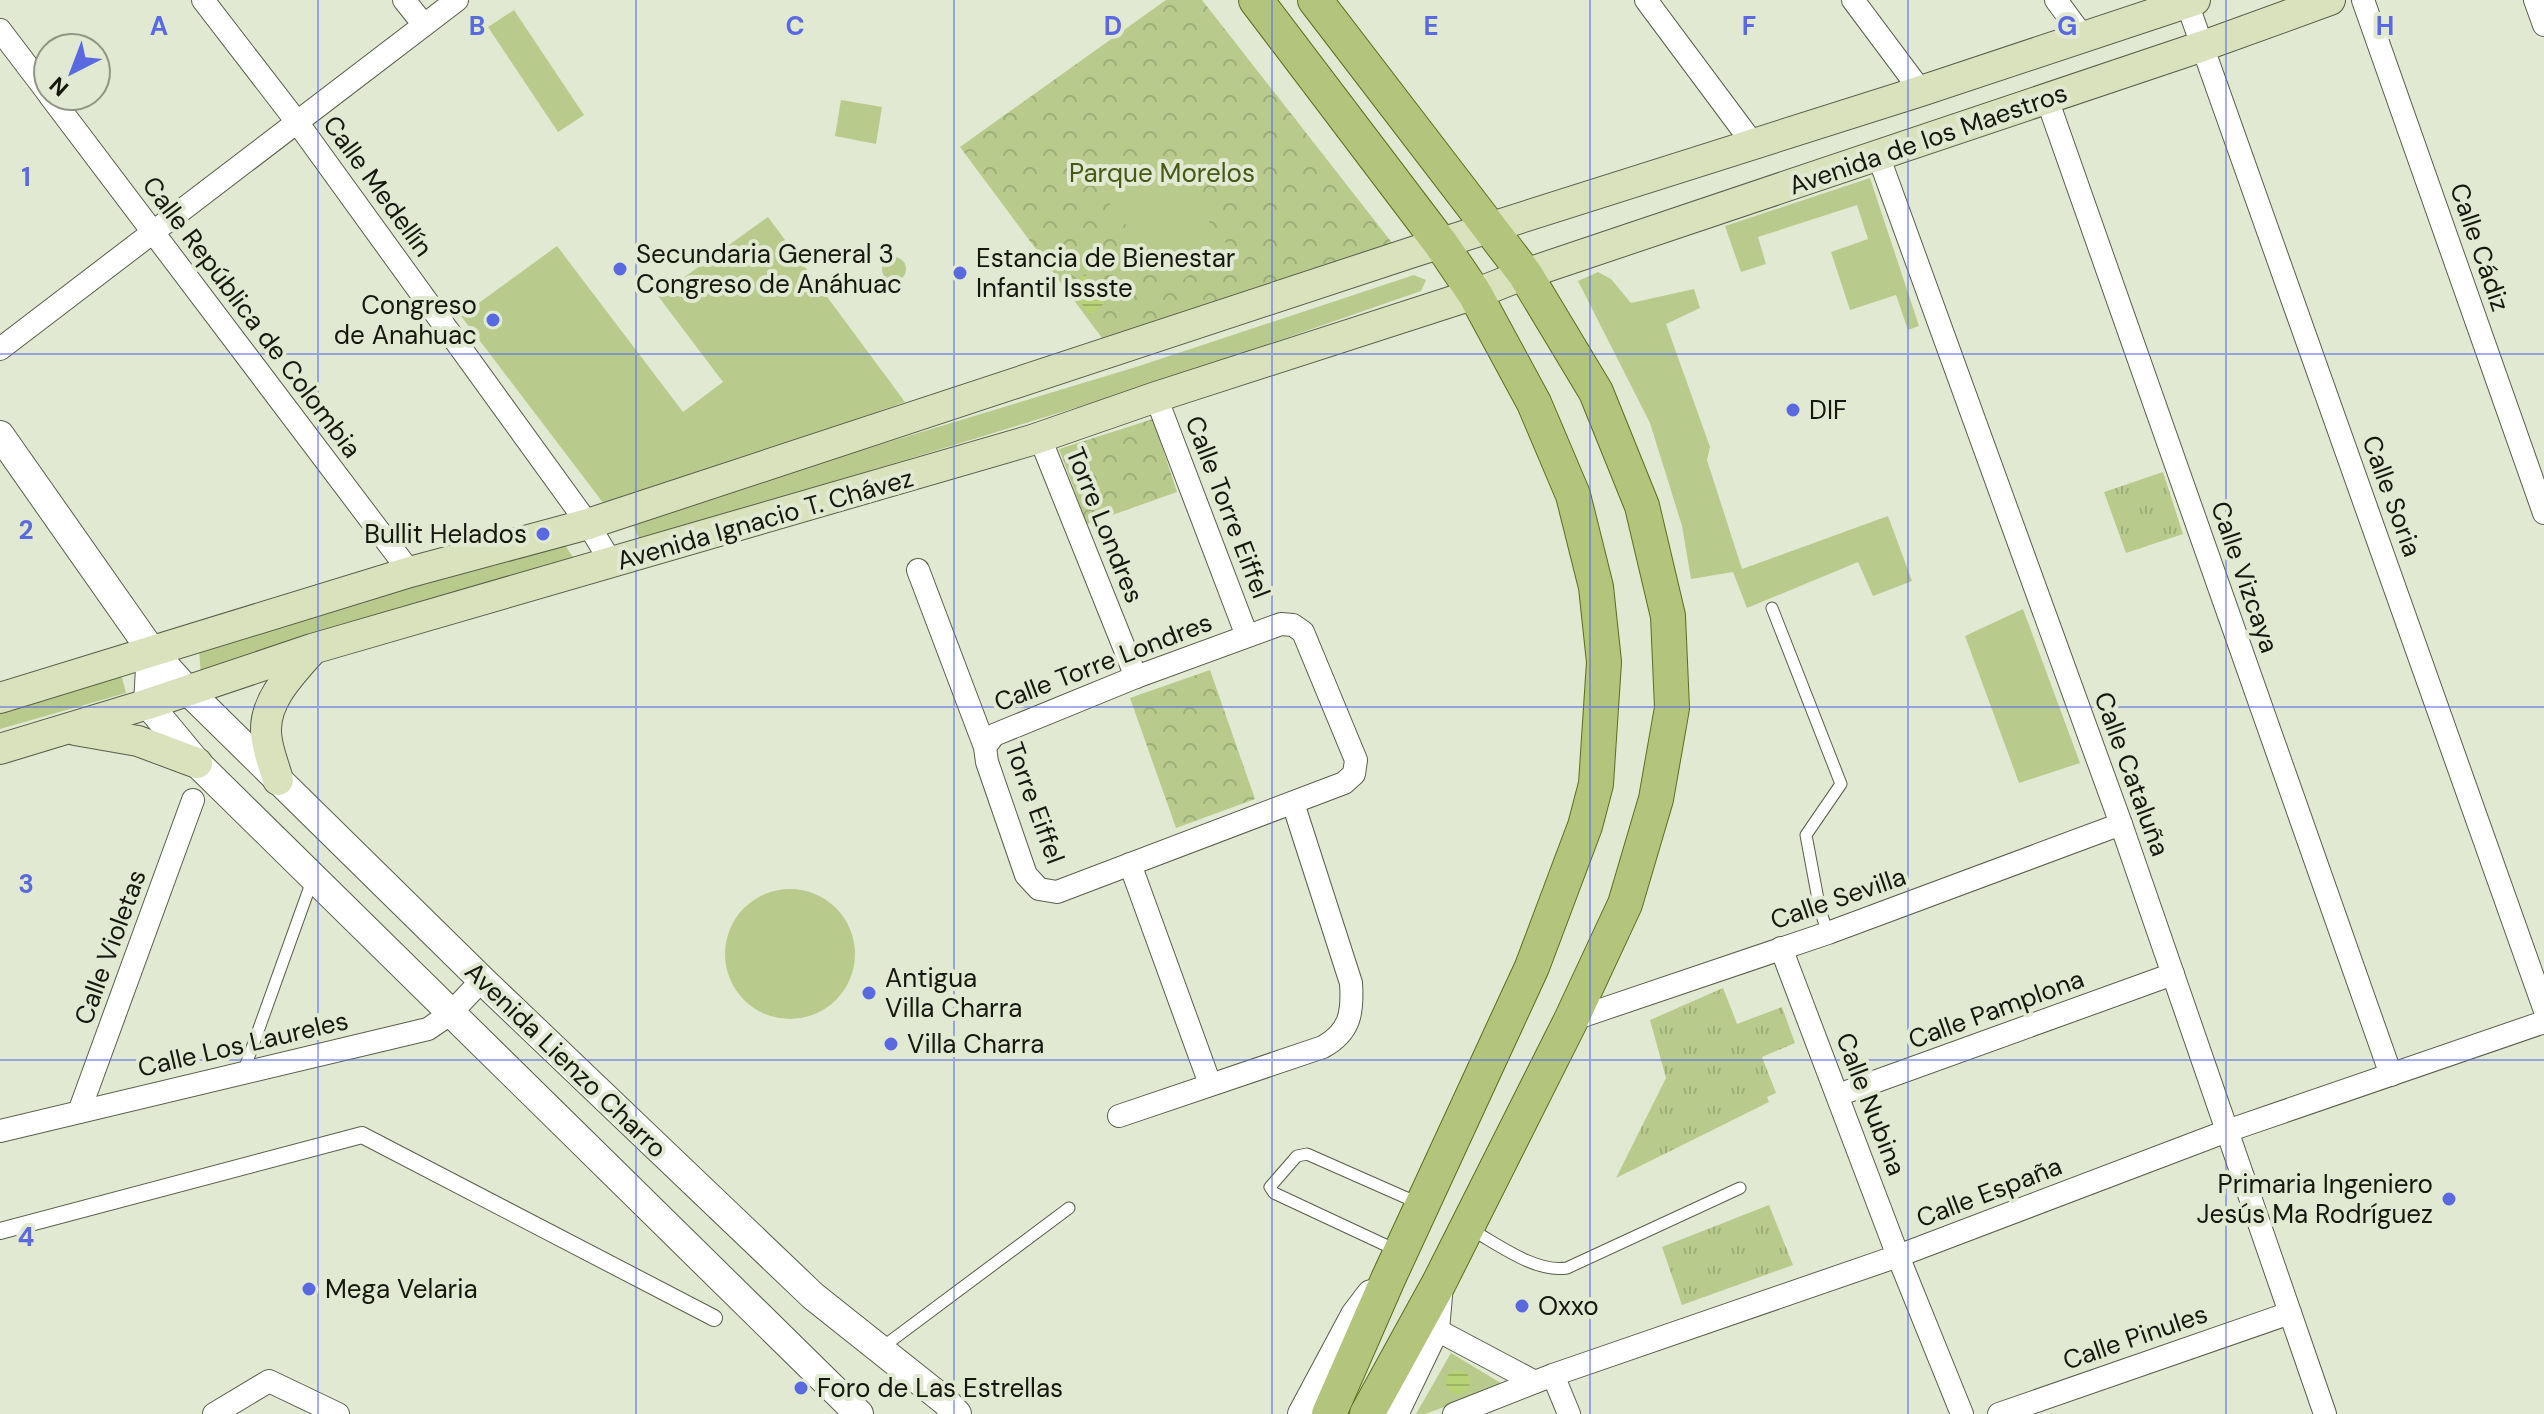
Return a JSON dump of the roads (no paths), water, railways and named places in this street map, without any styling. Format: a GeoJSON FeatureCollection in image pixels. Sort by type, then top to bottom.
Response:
{"type":"FeatureCollection","features":[{"type":"Feature","properties":{"kind":"main road"},"geometry":{"type":"LineString","coordinates":[[1256,0],[1441,244],[1475,294],[1534,403],[1573,495],[1596,587],[1603,678],[1596,784],[1585,826],[1532,967],[1395,1265],[1320,1413]]}},
{"type":"Feature","properties":{"kind":"main road"},"geometry":{"type":"LineString","coordinates":[[1315,0],[1525,274],[1596,392],[1642,506],[1668,616],[1672,708],[1656,799],[1625,904],[1467,1228],[1367,1414]]}},
{"type":"Feature","properties":{"kind":"main road","name":"Avenida de los Maestros"},"geometry":{"type":"LineString","coordinates":[[1525,274],[2203,46],[2330,0]]}},
{"type":"Feature","properties":{"kind":"main road","name":"Avenida de los Maestros"},"geometry":{"type":"LineString","coordinates":[[1489,228],[1921,91],[2191,1]]}},
{"type":"Feature","properties":{"kind":"main road","name":"Avenida Ignacio T. Chávez"},"geometry":{"type":"LineString","coordinates":[[0,698],[410,572],[588,524],[1489,228]]}},
{"type":"Feature","properties":{"kind":"main road","name":"Avenida Ignacio T. Chávez"},"geometry":{"type":"LineString","coordinates":[[0,749],[312,649],[1040,438],[1156,397],[1475,294],[1525,274]]}},
{"type":"Feature","properties":{"kind":"main road"},"geometry":{"type":"LineString","coordinates":[[278,780],[266,730],[270,710],[278,693],[312,649]]}},
{"type":"Feature","properties":{"kind":"main road"},"geometry":{"type":"LineString","coordinates":[[65,729],[138,741],[201,768]]}},
{"type":"Feature","properties":{"kind":"street","name":"Calle Medellín"},"geometry":{"type":"LineString","coordinates":[[203,0],[297,122],[588,524],[612,564]]}},
{"type":"Feature","properties":{"kind":"street"},"geometry":{"type":"LineString","coordinates":[[404,0],[424,25]]}},
{"type":"Feature","properties":{"kind":"street"},"geometry":{"type":"LineString","coordinates":[[0,349],[457,0]]}},
{"type":"Feature","properties":{"kind":"street"},"geometry":{"type":"LineString","coordinates":[[1646,0],[1754,145]]}},
{"type":"Feature","properties":{"kind":"street"},"geometry":{"type":"LineString","coordinates":[[1853,0],[1921,91]]}},
{"type":"Feature","properties":{"kind":"street"},"geometry":{"type":"LineString","coordinates":[[2056,0],[2084,38]]}},
{"type":"Feature","properties":{"kind":"street","name":"Calle Cádiz"},"geometry":{"type":"LineString","coordinates":[[2363,0],[2544,513]]}},
{"type":"Feature","properties":{"kind":"street"},"geometry":{"type":"LineString","coordinates":[[2535,0],[2544,25]]}},
{"type":"Feature","properties":{"kind":"street","name":"Calle Soria"},"geometry":{"type":"LineString","coordinates":[[2191,1],[2203,46],[2544,1008]]}},
{"type":"Feature","properties":{"kind":"street","name":"Calle República de Colombia"},"geometry":{"type":"LineString","coordinates":[[0,30],[32,72]]}},
{"type":"Feature","properties":{"kind":"street","name":"Calle Vizcaya"},"geometry":{"type":"LineString","coordinates":[[2047,99],[2391,1075]]}},
{"type":"Feature","properties":{"kind":"street","name":"Calle República de Colombia"},"geometry":{"type":"LineString","coordinates":[[62,112],[410,572]]}},
{"type":"Feature","properties":{"kind":"street","name":"Calle Cataluña"},"geometry":{"type":"LineString","coordinates":[[1878,155],[2121,824],[2325,1414]]}},
{"type":"Feature","properties":{"kind":"street","name":"Calle Torre Eiffel"},"geometry":{"type":"LineString","coordinates":[[1156,397],[1247,636]]}},
{"type":"Feature","properties":{"kind":"street","name":"Avenida Lienzo Charro"},"geometry":{"type":"LineString","coordinates":[[0,435],[151,650],[187,690],[482,980],[813,1296],[951,1407],[972,1414]]}},
{"type":"Feature","properties":{"kind":"street","name":"Torre Londres"},"geometry":{"type":"LineString","coordinates":[[1040,438],[1136,677]]}},
{"type":"Feature","properties":{"kind":"street","name":"Torre Eiffel"},"geometry":{"type":"LineString","coordinates":[[918,570],[985,747],[987,762],[1026,875],[1039,889],[1057,892],[1344,783],[1354,774],[1356,760],[1303,632],[1293,625],[1281,624],[1247,636]]}},
{"type":"Feature","properties":{"kind":"street","name":"Calle Torre Londres"},"geometry":{"type":"LineString","coordinates":[[985,747],[994,735],[1247,636]]}},
{"type":"Feature","properties":{"kind":"street"},"geometry":{"type":"LineString","coordinates":[[148,704],[151,650]]}},
{"type":"Feature","properties":{"kind":"street","name":"Avenida Lienzo Charro"},"geometry":{"type":"LineString","coordinates":[[148,704],[201,768],[859,1414]]}},
{"type":"Feature","properties":{"kind":"street"},"geometry":{"type":"LineString","coordinates":[[193,800],[201,768]]}},
{"type":"Feature","properties":{"kind":"street","name":"Calle Violetas"},"geometry":{"type":"LineString","coordinates":[[79,1112],[193,800]]}},
{"type":"Feature","properties":{"kind":"street"},"geometry":{"type":"LineString","coordinates":[[1119,1116],[1323,1047],[1338,1039],[1349,1023],[1353,1009],[1351,983],[1293,803]]}},
{"type":"Feature","properties":{"kind":"street","name":"Calle Sevilla"},"geometry":{"type":"LineString","coordinates":[[1571,1020],[1828,933],[2121,824]]}},
{"type":"Feature","properties":{"kind":"street"},"geometry":{"type":"LineString","coordinates":[[1130,864],[1210,1084]]}},
{"type":"Feature","properties":{"kind":"street","name":"Calle Nubina"},"geometry":{"type":"LineString","coordinates":[[1781,948],[1898,1256],[1962,1414]]}},
{"type":"Feature","properties":{"kind":"street","name":"Calle Pamplona"},"geometry":{"type":"LineString","coordinates":[[1838,1095],[2173,974]]}},
{"type":"Feature","properties":{"kind":"street","name":"Calle Los Laureles"},"geometry":{"type":"LineString","coordinates":[[0,1131],[428,1029],[450,1014],[482,980]]}},
{"type":"Feature","properties":{"kind":"street","name":"Calle España"},"geometry":{"type":"LineString","coordinates":[[1454,1414],[1544,1379],[1898,1256],[2227,1131],[2544,1022]]}},
{"type":"Feature","properties":{"kind":"street"},"geometry":{"type":"LineString","coordinates":[[0,1231],[362,1135],[714,1318]]}},
{"type":"Feature","properties":{"kind":"street"},"geometry":{"type":"LineString","coordinates":[[1394,1414],[1435,1329],[1439,1283]]}},
{"type":"Feature","properties":{"kind":"street","name":"Calle Pinules"},"geometry":{"type":"LineString","coordinates":[[1999,1414],[2290,1313]]}},
{"type":"Feature","properties":{"kind":"street"},"geometry":{"type":"LineString","coordinates":[[1435,1329],[1544,1379],[1569,1414]]}},
{"type":"Feature","properties":{"kind":"street"},"geometry":{"type":"LineString","coordinates":[[214,1414],[269,1381],[338,1414]]}},
{"type":"Feature","properties":{"kind":"lane"},"geometry":{"type":"LineString","coordinates":[[1772,608],[1841,784],[1806,835],[1820,910],[1828,933]]}},
{"type":"Feature","properties":{"kind":"lane"},"geometry":{"type":"LineString","coordinates":[[243,1073],[313,878]]}},
{"type":"Feature","properties":{"kind":"lane"},"geometry":{"type":"LineString","coordinates":[[1395,1265],[1274,1193],[1270,1187],[1297,1156],[1307,1154],[1422,1205]]}},
{"type":"Feature","properties":{"kind":"lane"},"geometry":{"type":"LineString","coordinates":[[1467,1228],[1525,1259],[1555,1270],[1567,1268],[1740,1188]]}},
{"type":"Feature","properties":{"kind":"lane"},"geometry":{"type":"LineString","coordinates":[[880,1350],[1069,1208]]}},
{"type":"Feature","properties":{"kind":"place","name":"Secundaria General 3 Congreso de Anáhuac"},"geometry":{"type":"Point","coordinates":[620,269]}},
{"type":"Feature","properties":{"kind":"place","name":"Estancia de Bienestar Infantil Issste"},"geometry":{"type":"Point","coordinates":[960,273]}},
{"type":"Feature","properties":{"kind":"place","name":"Congreso de Anahuac"},"geometry":{"type":"Point","coordinates":[493,320]}},
{"type":"Feature","properties":{"kind":"place","name":"DIF"},"geometry":{"type":"Point","coordinates":[1793,410]}},
{"type":"Feature","properties":{"kind":"place","name":"Bullit Helados"},"geometry":{"type":"Point","coordinates":[543,534]}},
{"type":"Feature","properties":{"kind":"place","name":"Antigua Villa Charra"},"geometry":{"type":"Point","coordinates":[869,993]}},
{"type":"Feature","properties":{"kind":"place","name":"Villa Charra"},"geometry":{"type":"Point","coordinates":[891,1044]}},
{"type":"Feature","properties":{"kind":"place","name":"Primaria Ingeniero Jesús Ma Rodríguez"},"geometry":{"type":"Point","coordinates":[2449,1199]}},
{"type":"Feature","properties":{"kind":"place","name":"Mega Velaria"},"geometry":{"type":"Point","coordinates":[309,1289]}},
{"type":"Feature","properties":{"kind":"place","name":"Oxxo"},"geometry":{"type":"Point","coordinates":[1522,1306]}},
{"type":"Feature","properties":{"kind":"place","name":"Foro de Las Estrellas"},"geometry":{"type":"Point","coordinates":[801,1388]}},
{"type":"Feature","properties":{"kind":"park label","name":"Parque Morelos"},"geometry":{"type":"Point","coordinates":[1162,173]}}]}
